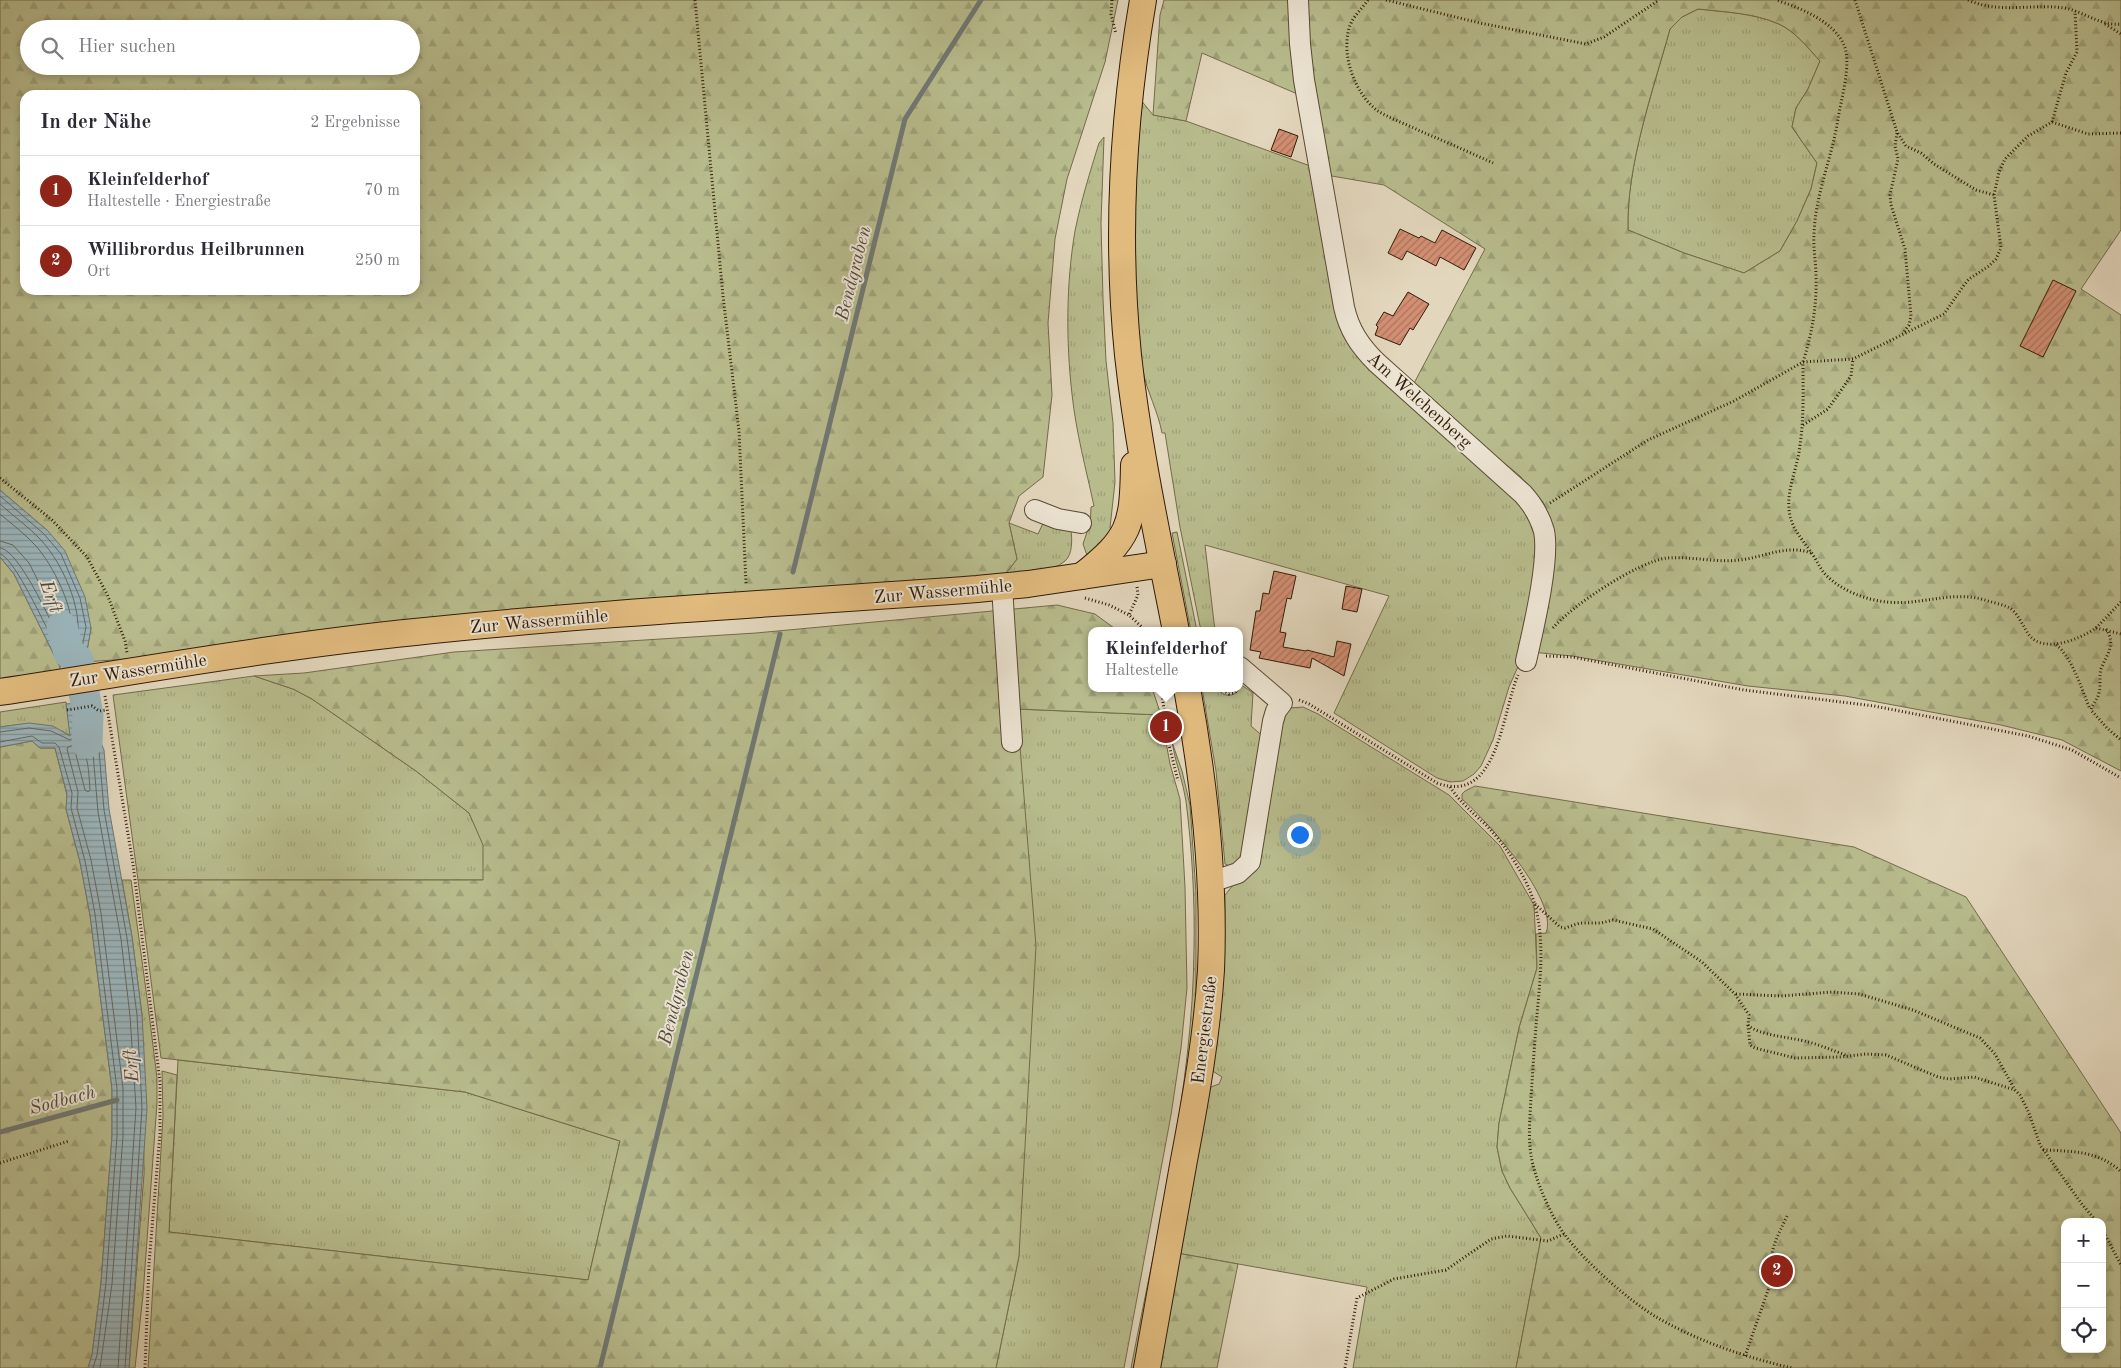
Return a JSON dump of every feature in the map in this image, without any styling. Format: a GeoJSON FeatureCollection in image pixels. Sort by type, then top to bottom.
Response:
{"type":"FeatureCollection","features":[{"type":"Feature","properties":{"kind":"main road"},"geometry":{"type":"LineString","coordinates":[[1143,0],[1122,86],[1123,262],[1126,322],[1134,396],[1175,627]]}},
{"type":"Feature","properties":{"kind":"main road"},"geometry":{"type":"LineString","coordinates":[[1082,576],[1111,551],[1124,535],[1128,525],[1133,489],[1134,396]]}},
{"type":"Feature","properties":{"kind":"main road","name":"Zur Wassermühle"},"geometry":{"type":"LineString","coordinates":[[0,692],[62,682],[97,685],[130,671],[302,645],[414,632],[565,618],[1002,586],[1163,564]]}},
{"type":"Feature","properties":{"kind":"main road","name":"Energiestraße"},"geometry":{"type":"LineString","coordinates":[[1147,1368],[1204,1044],[1211,959],[1211,882],[1200,766],[1188,692]]}},
{"type":"Feature","properties":{"kind":"street","name":"Am Welchenberg"},"geometry":{"type":"LineString","coordinates":[[1298,0],[1305,88],[1344,308],[1351,328],[1364,349],[1376,362],[1523,494],[1537,512],[1544,530],[1544,549],[1535,618],[1526,661]]}},
{"type":"Feature","properties":{"kind":"street"},"geometry":{"type":"LineString","coordinates":[[1035,510],[1058,520],[1081,523]]}},
{"type":"Feature","properties":{"kind":"street"},"geometry":{"type":"LineString","coordinates":[[1002,586],[1012,742]]}},
{"type":"Feature","properties":{"kind":"street"},"geometry":{"type":"LineString","coordinates":[[1211,882],[1238,873],[1246,868],[1250,862],[1273,721],[1276,711],[1282,703],[1243,670]]}},
{"type":"Feature","properties":{"kind":"path"},"geometry":{"type":"LineString","coordinates":[[695,0],[723,296],[739,431],[747,606]]}},
{"type":"Feature","properties":{"kind":"path"},"geometry":{"type":"LineString","coordinates":[[1368,0],[1351,22],[1347,42],[1352,72],[1358,87],[1367,101],[1378,111],[1493,163]]}},
{"type":"Feature","properties":{"kind":"path"},"geometry":{"type":"LineString","coordinates":[[1386,0],[1480,23],[1586,44],[1604,37],[1658,0]]}},
{"type":"Feature","properties":{"kind":"path"},"geometry":{"type":"LineString","coordinates":[[1776,0],[1808,14],[1824,23],[1839,35],[1846,51],[1847,62],[1837,127],[1821,189],[1814,234],[1816,300],[1813,328],[1803,362],[1802,426],[1798,462],[1789,493],[1789,509],[1795,530],[1822,570],[1831,579],[1862,596],[1880,601],[1895,602],[1947,596],[1980,598],[2011,609],[2024,624],[2028,633],[2043,643],[2056,644],[2074,640],[2096,628],[2121,602]]}},
{"type":"Feature","properties":{"kind":"path"},"geometry":{"type":"LineString","coordinates":[[1790,5],[1795,0]]}},
{"type":"Feature","properties":{"kind":"path"},"geometry":{"type":"LineString","coordinates":[[1855,0],[1897,132],[1906,146],[1921,153],[1934,164],[1976,190],[1994,195]]}},
{"type":"Feature","properties":{"kind":"path"},"geometry":{"type":"LineString","coordinates":[[1968,0],[1997,8],[2067,9],[2076,11],[2121,34]]}},
{"type":"Feature","properties":{"kind":"path"},"geometry":{"type":"LineString","coordinates":[[2052,122],[2066,73],[2077,52],[2076,11]]}},
{"type":"Feature","properties":{"kind":"path"},"geometry":{"type":"LineString","coordinates":[[2104,24],[2121,24]]}},
{"type":"Feature","properties":{"kind":"path"},"geometry":{"type":"LineString","coordinates":[[1537,512],[1648,440],[1734,401],[1803,362],[1853,359],[1944,314],[1969,278],[1989,266],[1996,259],[2001,248],[1994,195],[1999,172],[2005,159],[2028,136],[2052,122],[2088,134],[2121,133]]}},
{"type":"Feature","properties":{"kind":"path"},"geometry":{"type":"LineString","coordinates":[[1897,132],[1895,146],[1898,159],[1890,195],[1891,205],[1905,249],[1911,316],[1909,325],[1903,334]]}},
{"type":"Feature","properties":{"kind":"path"},"geometry":{"type":"LineString","coordinates":[[1802,426],[1828,409],[1851,376],[1853,359]]}},
{"type":"Feature","properties":{"kind":"path"},"geometry":{"type":"LineString","coordinates":[[0,478],[52,520],[87,557],[107,594],[125,641],[130,671]]}},
{"type":"Feature","properties":{"kind":"path"},"geometry":{"type":"LineString","coordinates":[[1550,632],[1566,615],[1588,598],[1625,576],[1660,560],[1673,558],[1735,560],[1793,548],[1812,553]]}},
{"type":"Feature","properties":{"kind":"path"},"geometry":{"type":"LineString","coordinates":[[2096,628],[2121,634]]}},
{"type":"Feature","properties":{"kind":"path"},"geometry":{"type":"LineString","coordinates":[[2091,710],[2093,701],[2099,694],[2101,670],[2110,652],[2110,639],[2105,629]]}},
{"type":"Feature","properties":{"kind":"path"},"geometry":{"type":"LineString","coordinates":[[2056,644],[2063,650],[2069,660],[2091,710],[2106,728],[2121,740]]}},
{"type":"Feature","properties":{"kind":"path"},"geometry":{"type":"LineString","coordinates":[[1282,703],[1295,700],[1309,704],[1436,783],[1450,787],[1467,784],[1478,777],[1487,767],[1515,682],[1526,661],[1547,656],[1572,657],[1729,687],[1853,702],[1997,730],[2058,745],[2083,756],[2121,778]]}},
{"type":"Feature","properties":{"kind":"path"},"geometry":{"type":"LineString","coordinates":[[97,685],[107,710],[132,864],[160,1082],[160,1133],[149,1264],[144,1368]]}},
{"type":"Feature","properties":{"kind":"path"},"geometry":{"type":"LineString","coordinates":[[1162,692],[1169,745],[1180,788]]}},
{"type":"Feature","properties":{"kind":"path"},"geometry":{"type":"LineString","coordinates":[[67,710],[92,706],[99,711],[107,710]]}},
{"type":"Feature","properties":{"kind":"path"},"geometry":{"type":"LineString","coordinates":[[1450,787],[1458,799],[1485,825],[1507,851],[1523,876],[1535,904],[1539,926],[1541,964],[1531,1100],[1531,1156],[1547,1202],[1564,1234],[1634,1302],[1658,1318],[1708,1343],[1744,1356],[1792,1368]]}},
{"type":"Feature","properties":{"kind":"path"},"geometry":{"type":"LineString","coordinates":[[1535,904],[1560,928],[1580,923],[1597,924],[1613,920],[1653,929],[1699,960],[1735,994],[1749,1015],[1750,1045],[1755,1048],[1795,1058],[1866,1054],[1886,1055],[1938,1077],[1949,1079],[1974,1077],[2015,1090]]}},
{"type":"Feature","properties":{"kind":"path"},"geometry":{"type":"LineString","coordinates":[[1735,994],[1781,996],[1847,992],[1895,1004],[1931,1017],[1983,1041],[1995,1054],[2030,1112],[2034,1131],[2043,1150],[2094,1218]]}},
{"type":"Feature","properties":{"kind":"path"},"geometry":{"type":"LineString","coordinates":[[1748,1025],[1753,1030],[1764,1034],[1774,1034],[1811,1042],[1849,1056]]}},
{"type":"Feature","properties":{"kind":"path"},"geometry":{"type":"LineString","coordinates":[[0,1163],[69,1141]]}},
{"type":"Feature","properties":{"kind":"path"},"geometry":{"type":"LineString","coordinates":[[2043,1150],[2076,1151],[2094,1155],[2115,1166],[2121,1172]]}},
{"type":"Feature","properties":{"kind":"path"},"geometry":{"type":"LineString","coordinates":[[1744,1356],[1773,1276],[1770,1266],[1774,1245],[1788,1214]]}},
{"type":"Feature","properties":{"kind":"path"},"geometry":{"type":"LineString","coordinates":[[1345,1368],[1357,1298],[1394,1279],[1446,1270],[1491,1240],[1507,1236],[1548,1241],[1564,1234]]}},
{"type":"Feature","properties":{"kind":"path"},"geometry":{"type":"LineString","coordinates":[[2106,1237],[2121,1265]]}},
{"type":"Feature","properties":{"kind":"green space"},"geometry":{"type":"Polygon","coordinates":[[[0,0],[1118,0],[1105,62],[1067,179],[1055,239],[1048,323],[1052,395],[1043,477],[1019,496],[1009,523],[1017,559],[1004,576],[167,656],[85,662],[91,628],[48,531],[0,490],[0,0]]]}},
{"type":"Feature","properties":{"kind":"green space"},"geometry":{"type":"Polygon","coordinates":[[[1164,0],[1295,0],[1302,96],[1202,53],[1186,121],[1153,115],[1160,15],[1164,0]]]}},
{"type":"Feature","properties":{"kind":"green space"},"geometry":{"type":"Polygon","coordinates":[[[1303,0],[2121,0],[2121,230],[2081,289],[2121,315],[2121,771],[2062,740],[2001,725],[1845,696],[1748,686],[1572,656],[1531,652],[1553,528],[1543,502],[1520,476],[1412,387],[1485,249],[1384,185],[1326,175],[1303,0]],[[1698,9],[1682,17],[1670,29],[1636,155],[1631,181],[1628,230],[1684,253],[1744,273],[1780,251],[1797,221],[1811,189],[1817,163],[1792,127],[1796,108],[1808,89],[1820,61],[1796,36],[1779,24],[1750,15],[1698,9]]]}},
{"type":"Feature","properties":{"kind":"green space"},"geometry":{"type":"Polygon","coordinates":[[[1698,9],[1750,15],[1779,24],[1796,36],[1820,61],[1808,89],[1796,108],[1792,127],[1817,163],[1811,189],[1797,221],[1780,251],[1744,273],[1684,253],[1628,230],[1631,180],[1636,155],[1670,29],[1682,17],[1698,9]]]}},
{"type":"Feature","properties":{"kind":"green space"},"geometry":{"type":"Polygon","coordinates":[[[1140,99],[1153,115],[1186,121],[1313,167],[1342,314],[1531,513],[1539,548],[1520,662],[1509,687],[1493,740],[1481,766],[1474,774],[1463,781],[1450,782],[1437,778],[1334,713],[1389,596],[1205,545],[1215,627],[1200,627],[1180,527],[1165,433],[1162,433],[1145,379],[1138,337],[1133,270],[1140,99]]]}},
{"type":"Feature","properties":{"kind":"green space"},"geometry":{"type":"Polygon","coordinates":[[[1104,137],[1101,223],[1103,299],[1106,361],[1113,423],[1115,482],[1110,528],[1115,536],[1088,558],[1083,544],[1090,529],[1091,507],[1094,506],[1072,394],[1068,333],[1069,292],[1072,251],[1077,220],[1099,143],[1104,137]]]}},
{"type":"Feature","properties":{"kind":"green space"},"geometry":{"type":"Polygon","coordinates":[[[1045,519],[1071,530],[1072,538],[1068,558],[1053,568],[1028,574],[1004,576],[1017,559],[1009,523],[1038,534],[1045,519]]]}},
{"type":"Feature","properties":{"kind":"green space"},"geometry":{"type":"Polygon","coordinates":[[[1177,532],[1196,627],[1190,627],[1172,533],[1177,532]]]}},
{"type":"Feature","properties":{"kind":"green space"},"geometry":{"type":"Polygon","coordinates":[[[0,557],[14,574],[60,667],[60,672],[0,683],[0,557]]]}},
{"type":"Feature","properties":{"kind":"green space"},"geometry":{"type":"Polygon","coordinates":[[[1057,605],[1095,614],[1113,627],[1088,627],[1088,692],[1153,692],[1161,715],[1017,709],[1036,946],[1019,1256],[996,1368],[148,1368],[163,1116],[162,1071],[177,1075],[169,1232],[588,1280],[620,1141],[465,1092],[161,1058],[138,880],[483,880],[483,845],[469,813],[416,771],[312,699],[293,689],[254,676],[304,673],[454,652],[756,633],[1057,605]]]}},
{"type":"Feature","properties":{"kind":"green space"},"geometry":{"type":"Polygon","coordinates":[[[254,676],[293,689],[312,699],[416,771],[469,813],[484,845],[484,880],[138,880],[113,695],[254,676]]]}},
{"type":"Feature","properties":{"kind":"green space"},"geometry":{"type":"Polygon","coordinates":[[[1243,686],[1253,693],[1251,726],[1265,738],[1246,857],[1231,867],[1225,864],[1216,771],[1203,692],[1221,692],[1230,695],[1243,692],[1243,686]]]}},
{"type":"Feature","properties":{"kind":"green space"},"geometry":{"type":"Polygon","coordinates":[[[66,702],[71,736],[37,724],[0,727],[0,712],[66,702]]]}},
{"type":"Feature","properties":{"kind":"green space"},"geometry":{"type":"Polygon","coordinates":[[[1303,707],[1318,714],[1449,795],[1500,846],[1534,905],[1537,968],[1519,1028],[1499,1123],[1497,1147],[1502,1171],[1510,1188],[1541,1238],[1516,1368],[1353,1368],[1367,1287],[1177,1253],[1208,1088],[1219,1084],[1222,1077],[1211,1070],[1221,982],[1225,895],[1234,884],[1277,726],[1288,708],[1303,707]]]}},
{"type":"Feature","properties":{"kind":"green space"},"geometry":{"type":"Polygon","coordinates":[[[1017,709],[1161,715],[1170,764],[1180,799],[1185,887],[1187,988],[1181,1048],[1171,1115],[1124,1368],[996,1368],[1019,1256],[1017,709]]]}},
{"type":"Feature","properties":{"kind":"green space"},"geometry":{"type":"Polygon","coordinates":[[[32,741],[40,748],[55,748],[67,795],[66,809],[80,862],[90,915],[112,1089],[112,1136],[101,1283],[92,1355],[88,1368],[0,1368],[0,747],[32,741]]]}},
{"type":"Feature","properties":{"kind":"green space"},"geometry":{"type":"Polygon","coordinates":[[[1172,742],[1182,771],[1190,805],[1196,893],[1196,998],[1189,1070],[1135,1368],[1131,1368],[1172,1159],[1187,1053],[1192,1000],[1194,930],[1191,856],[1186,801],[1172,742]]]}},
{"type":"Feature","properties":{"kind":"green space"},"geometry":{"type":"Polygon","coordinates":[[[1475,786],[1854,847],[1966,897],[2121,1133],[2121,1368],[1516,1368],[1541,1238],[1510,1188],[1502,1171],[1497,1147],[1499,1123],[1519,1028],[1537,968],[1536,934],[1546,933],[1547,919],[1542,901],[1518,861],[1487,824],[1462,799],[1462,794],[1475,786]]]}},
{"type":"Feature","properties":{"kind":"green space"},"geometry":{"type":"Polygon","coordinates":[[[122,880],[131,880],[157,1078],[157,1103],[143,1295],[135,1368],[129,1368],[144,1174],[142,1015],[132,937],[122,880]]]}},
{"type":"Feature","properties":{"kind":"green space"},"geometry":{"type":"Polygon","coordinates":[[[178,1060],[465,1092],[620,1141],[588,1280],[169,1232],[178,1060]]]}},
{"type":"Feature","properties":{"kind":"green space"},"geometry":{"type":"Polygon","coordinates":[[[1177,1253],[1238,1264],[1217,1368],[1156,1368],[1177,1253]]]}},
{"type":"Feature","properties":{"kind":"water"},"geometry":{"type":"Polygon","coordinates":[[[0,490],[48,531],[65,551],[85,597],[91,628],[85,662],[60,667],[14,574],[0,557],[0,490]]]}},
{"type":"Feature","properties":{"kind":"water"},"geometry":{"type":"Polygon","coordinates":[[[91,701],[96,731],[104,750],[109,809],[132,937],[142,1015],[147,1108],[129,1368],[88,1368],[92,1355],[101,1283],[112,1136],[112,1089],[90,915],[80,862],[66,809],[67,794],[55,748],[40,748],[32,741],[0,747],[0,727],[29,723],[53,726],[70,736],[66,704],[77,703],[84,735],[80,702],[91,701]]]}},
{"type":"Feature","properties":{"kind":"building"},"geometry":{"type":"Polygon","coordinates":[[[1279,129],[1298,136],[1291,157],[1271,150],[1279,129]]]}},
{"type":"Feature","properties":{"kind":"building"},"geometry":{"type":"Polygon","coordinates":[[[1400,229],[1435,243],[1442,230],[1476,248],[1464,270],[1440,257],[1436,266],[1407,251],[1402,260],[1388,253],[1400,229]]]}},
{"type":"Feature","properties":{"kind":"building"},"geometry":{"type":"Polygon","coordinates":[[[2053,280],[2076,291],[2043,357],[2020,346],[2053,280]]]}},
{"type":"Feature","properties":{"kind":"building"},"geometry":{"type":"Polygon","coordinates":[[[1408,292],[1429,304],[1413,330],[1410,328],[1400,345],[1375,335],[1378,327],[1376,325],[1384,312],[1393,316],[1408,292]]]}},
{"type":"Feature","properties":{"kind":"building"},"geometry":{"type":"Polygon","coordinates":[[[1274,571],[1296,576],[1291,599],[1287,598],[1280,632],[1286,633],[1283,647],[1307,650],[1334,657],[1337,641],[1351,644],[1344,676],[1312,658],[1310,668],[1259,658],[1261,652],[1250,650],[1256,611],[1260,611],[1263,593],[1269,594],[1274,571]]]}},
{"type":"Feature","properties":{"kind":"building"},"geometry":{"type":"Polygon","coordinates":[[[1346,586],[1362,589],[1357,612],[1342,609],[1346,586]]]}},
{"type":"Feature","properties":{"kind":"waterway","name":"Bendgraben"},"geometry":{"type":"LineString","coordinates":[[793,572],[905,119],[981,0]]}},
{"type":"Feature","properties":{"kind":"waterway","name":"Erft"},"geometry":{"type":"LineString","coordinates":[[62,627],[69,653],[78,660],[88,715],[87,743]]}},
{"type":"Feature","properties":{"kind":"waterway","name":"Bendgraben"},"geometry":{"type":"LineString","coordinates":[[600,1368],[780,634]]}},
{"type":"Feature","properties":{"kind":"waterway","name":"Sodbach"},"geometry":{"type":"LineString","coordinates":[[0,1132],[117,1100]]}},
{"type":"Feature","properties":{"kind":"place","name":"Kleinfelderhof"},"geometry":{"type":"Point","coordinates":[1166,727]}},
{"type":"Feature","properties":{"kind":"place","name":"Willibrordus Heilbrunnen"},"geometry":{"type":"Point","coordinates":[1777,1271]}}]}
